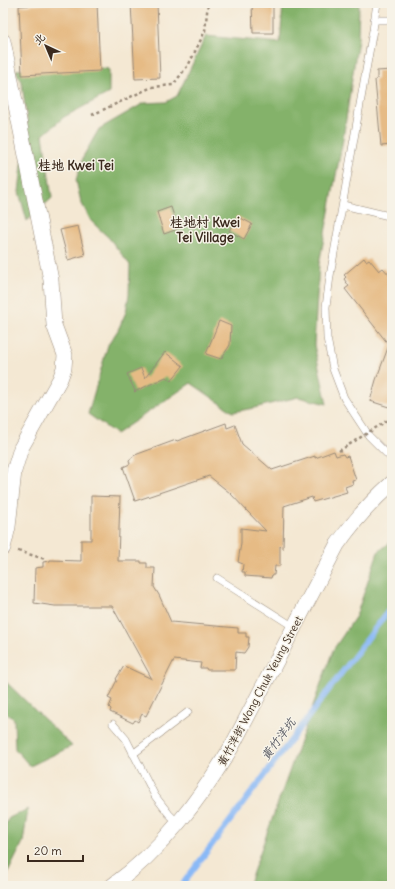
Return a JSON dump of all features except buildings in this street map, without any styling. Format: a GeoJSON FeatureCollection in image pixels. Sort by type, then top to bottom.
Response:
{"type":"FeatureCollection","features":[{"type":"Feature","properties":{"kind":"street"},"geometry":{"type":"LineString","coordinates":[[3,41],[51,280],[54,325],[65,355],[64,368],[60,379],[21,448],[14,471],[8,527],[9,549]]}},
{"type":"Feature","properties":{"kind":"street","name":"黃竹洋街 Wong Chuk Yeung Street"},"geometry":{"type":"LineString","coordinates":[[112,886],[144,859],[178,823],[193,806],[214,776],[232,746],[337,545],[366,507],[392,483]]}},
{"type":"Feature","properties":{"kind":"lane"},"geometry":{"type":"LineString","coordinates":[[377,3],[327,299],[327,338],[333,369],[344,398],[369,436],[392,459]]}},
{"type":"Feature","properties":{"kind":"lane"},"geometry":{"type":"LineString","coordinates":[[374,20],[392,20]]}},
{"type":"Feature","properties":{"kind":"lane"},"geometry":{"type":"LineString","coordinates":[[342,205],[391,217]]}},
{"type":"Feature","properties":{"kind":"lane"},"geometry":{"type":"LineString","coordinates":[[217,578],[294,627]]}},
{"type":"Feature","properties":{"kind":"lane"},"geometry":{"type":"LineString","coordinates":[[133,754],[188,712]]}},
{"type":"Feature","properties":{"kind":"lane"},"geometry":{"type":"LineString","coordinates":[[113,724],[126,740],[157,800],[178,823]]}},
{"type":"Feature","properties":{"kind":"path"},"geometry":{"type":"LineString","coordinates":[[92,115],[152,88],[173,85],[189,64],[205,31],[208,3]]}},
{"type":"Feature","properties":{"kind":"path"},"geometry":{"type":"LineString","coordinates":[[339,450],[388,420]]}},
{"type":"Feature","properties":{"kind":"path"},"geometry":{"type":"LineString","coordinates":[[9,549],[45,559]]}},
{"type":"Feature","properties":{"kind":"green space"},"geometry":{"type":"Polygon","coordinates":[[[283,3],[359,3],[358,39],[343,139],[319,264],[314,345],[327,404],[298,397],[233,412],[191,383],[116,434],[88,414],[108,345],[118,330],[126,312],[129,294],[130,265],[109,238],[91,221],[81,202],[76,180],[84,155],[99,129],[144,103],[166,102],[177,96],[206,36],[280,43],[283,3]]]}},
{"type":"Feature","properties":{"kind":"green space"},"geometry":{"type":"Polygon","coordinates":[[[76,65],[109,69],[109,93],[64,117],[43,135],[52,198],[27,221],[19,192],[27,120],[22,84],[16,70],[76,65]]]}},
{"type":"Feature","properties":{"kind":"green space"},"geometry":{"type":"Polygon","coordinates":[[[392,541],[392,886],[248,886],[333,650],[356,616],[378,552],[392,541]]]}},
{"type":"Feature","properties":{"kind":"green space"},"geometry":{"type":"Polygon","coordinates":[[[3,679],[72,746],[30,766],[15,749],[14,719],[3,711],[3,679]]]}},
{"type":"Feature","properties":{"kind":"green space"},"geometry":{"type":"Polygon","coordinates":[[[28,809],[23,842],[3,883],[3,829],[9,818],[28,809]]]}},
{"type":"Feature","properties":{"kind":"waterway","name":"黃竹洋坑"},"geometry":{"type":"LineString","coordinates":[[181,886],[392,606]]}},
{"type":"Feature","properties":{"kind":"district","name":"桂地 Kwei Tei"},"geometry":{"type":"Point","coordinates":[76,165]}},
{"type":"Feature","properties":{"kind":"district","name":"桂地村 Kwei Tei Village"},"geometry":{"type":"Point","coordinates":[205,230]}}]}
